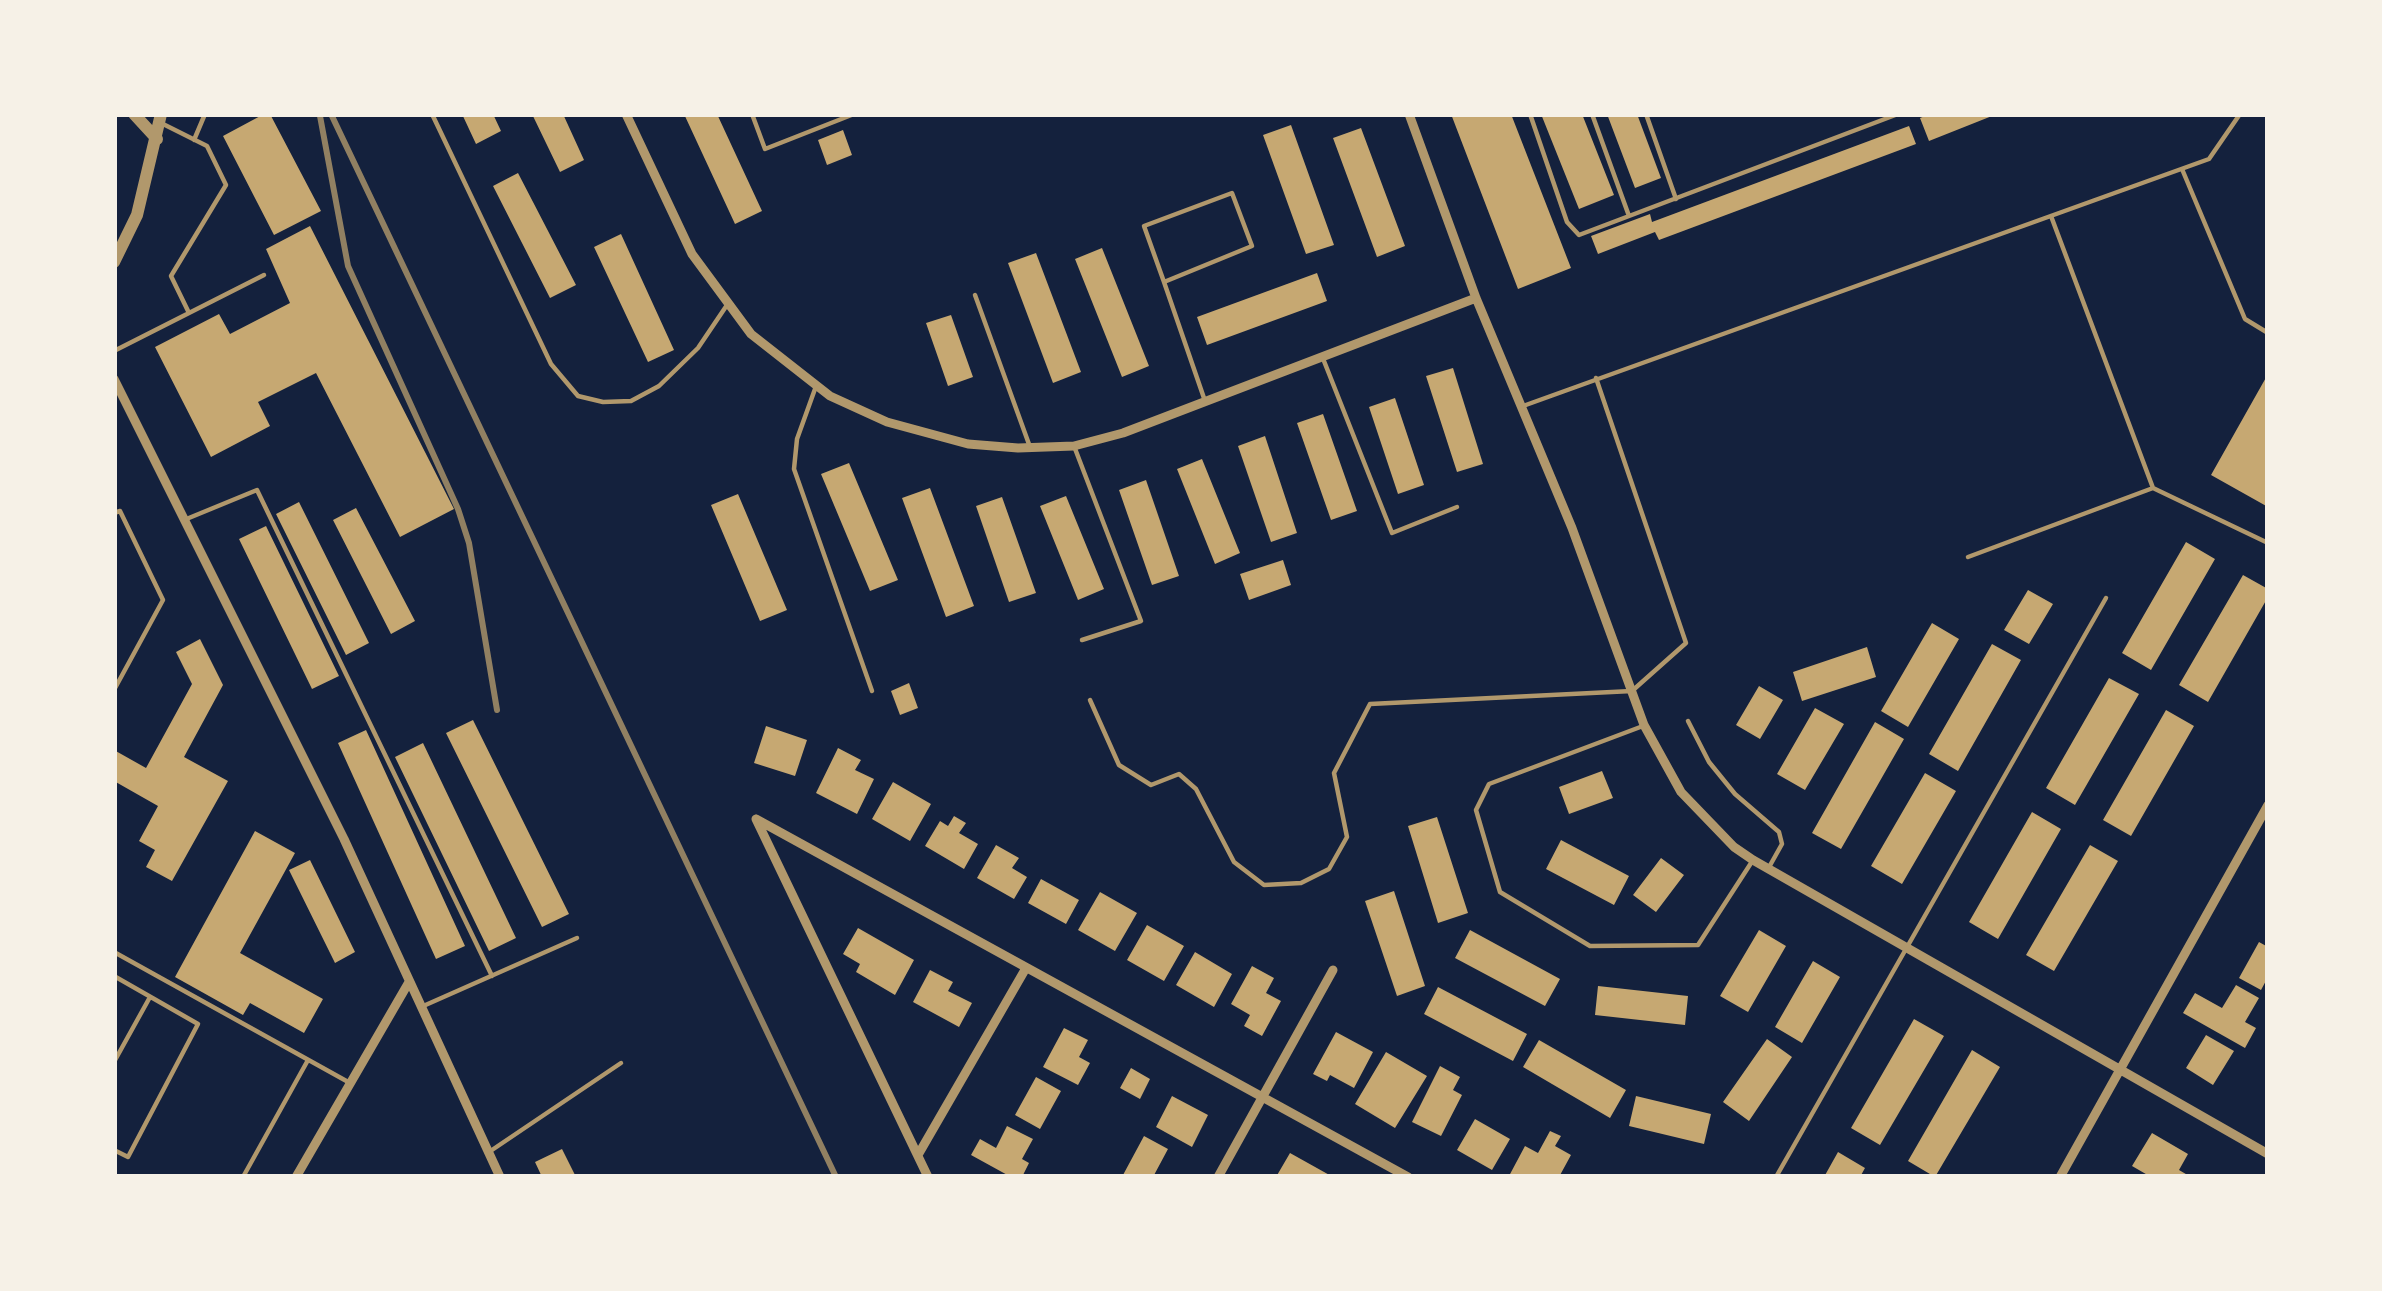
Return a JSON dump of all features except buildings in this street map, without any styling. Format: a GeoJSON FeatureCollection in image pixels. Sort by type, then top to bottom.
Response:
{"type":"FeatureCollection","features":[{"type":"Feature","properties":{"kind":"street"},"geometry":{"type":"LineString","coordinates":[[134,114],[157,139]]}},
{"type":"Feature","properties":{"kind":"street"},"geometry":{"type":"LineString","coordinates":[[626,114],[692,254],[752,334],[830,396],[922,434],[968,444],[1074,446],[1123,433],[1476,298]]}},
{"type":"Feature","properties":{"kind":"street"},"geometry":{"type":"LineString","coordinates":[[1409,114],[1644,725],[1681,791],[1734,847],[1753,860],[2268,1154]]}},
{"type":"Feature","properties":{"kind":"street"},"geometry":{"type":"LineString","coordinates":[[114,262],[137,215],[161,119]]}},
{"type":"Feature","properties":{"kind":"street"},"geometry":{"type":"LineString","coordinates":[[114,379],[344,839],[500,1177]]}},
{"type":"Feature","properties":{"kind":"street"},"geometry":{"type":"LineString","coordinates":[[2060,1177],[2268,805]]}},
{"type":"Feature","properties":{"kind":"street"},"geometry":{"type":"LineString","coordinates":[[928,1177],[756,819],[1408,1177]]}},
{"type":"Feature","properties":{"kind":"street"},"geometry":{"type":"LineString","coordinates":[[918,1155],[1027,968]]}},
{"type":"Feature","properties":{"kind":"street"},"geometry":{"type":"LineString","coordinates":[[1218,1177],[1333,970]]}},
{"type":"Feature","properties":{"kind":"street"},"geometry":{"type":"LineString","coordinates":[[296,1177],[409,982]]}},
{"type":"Feature","properties":{"kind":"lane"},"geometry":{"type":"LineString","coordinates":[[194,140],[205,114]]}},
{"type":"Feature","properties":{"kind":"lane"},"geometry":{"type":"LineString","coordinates":[[432,114],[551,364],[578,396],[604,402],[631,400],[659,386],[698,348],[727,305]]}},
{"type":"Feature","properties":{"kind":"lane"},"geometry":{"type":"LineString","coordinates":[[752,114],[765,149],[854,114]]}},
{"type":"Feature","properties":{"kind":"lane"},"geometry":{"type":"LineString","coordinates":[[826,114],[829,124]]}},
{"type":"Feature","properties":{"kind":"lane"},"geometry":{"type":"LineString","coordinates":[[1530,114],[1573,231],[1579,236],[1898,114]]}},
{"type":"Feature","properties":{"kind":"lane"},"geometry":{"type":"LineString","coordinates":[[1592,114],[1629,217]]}},
{"type":"Feature","properties":{"kind":"lane"},"geometry":{"type":"LineString","coordinates":[[1646,114],[1676,199]]}},
{"type":"Feature","properties":{"kind":"lane"},"geometry":{"type":"LineString","coordinates":[[1523,406],[2209,159],[2240,114]]}},
{"type":"Feature","properties":{"kind":"lane"},"geometry":{"type":"LineString","coordinates":[[161,119],[207,146],[226,185],[171,275],[189,313]]}},
{"type":"Feature","properties":{"kind":"lane"},"geometry":{"type":"LineString","coordinates":[[2182,169],[2245,319],[2268,334]]}},
{"type":"Feature","properties":{"kind":"lane"},"geometry":{"type":"LineString","coordinates":[[1164,282],[1252,246],[1232,193],[1144,226],[1205,401]]}},
{"type":"Feature","properties":{"kind":"lane"},"geometry":{"type":"LineString","coordinates":[[2051,216],[2152,488],[2268,543]]}},
{"type":"Feature","properties":{"kind":"lane"},"geometry":{"type":"LineString","coordinates":[[114,351],[264,275]]}},
{"type":"Feature","properties":{"kind":"lane"},"geometry":{"type":"LineString","coordinates":[[975,295],[1030,447]]}},
{"type":"Feature","properties":{"kind":"lane"},"geometry":{"type":"LineString","coordinates":[[1322,356],[1392,532],[1456,507]]}},
{"type":"Feature","properties":{"kind":"lane"},"geometry":{"type":"LineString","coordinates":[[1090,700],[1119,765],[1151,784],[1180,774],[1196,789],[1234,862],[1264,885],[1301,883],[1330,869],[1346,837],[1334,773],[1370,704],[1632,691],[1686,644],[1596,378]]}},
{"type":"Feature","properties":{"kind":"lane"},"geometry":{"type":"LineString","coordinates":[[816,386],[797,439],[794,469],[872,691]]}},
{"type":"Feature","properties":{"kind":"lane"},"geometry":{"type":"LineString","coordinates":[[1074,446],[1141,621],[1082,640]]}},
{"type":"Feature","properties":{"kind":"lane"},"geometry":{"type":"LineString","coordinates":[[1968,557],[2152,488]]}},
{"type":"Feature","properties":{"kind":"lane"},"geometry":{"type":"LineString","coordinates":[[184,520],[257,490],[492,976]]}},
{"type":"Feature","properties":{"kind":"lane"},"geometry":{"type":"LineString","coordinates":[[114,514],[120,511],[163,600],[114,690]]}},
{"type":"Feature","properties":{"kind":"lane"},"geometry":{"type":"LineString","coordinates":[[1777,1177],[2106,598]]}},
{"type":"Feature","properties":{"kind":"lane"},"geometry":{"type":"LineString","coordinates":[[114,672],[122,676]]}},
{"type":"Feature","properties":{"kind":"lane"},"geometry":{"type":"LineString","coordinates":[[1688,722],[1709,762],[1779,832],[1782,844],[1768,869]]}},
{"type":"Feature","properties":{"kind":"lane"},"geometry":{"type":"LineString","coordinates":[[1644,725],[1490,784],[1476,810],[1499,892],[1590,946],[1698,945],[1753,860]]}},
{"type":"Feature","properties":{"kind":"lane"},"geometry":{"type":"LineString","coordinates":[[421,1007],[577,938]]}},
{"type":"Feature","properties":{"kind":"lane"},"geometry":{"type":"LineString","coordinates":[[114,952],[350,1083]]}},
{"type":"Feature","properties":{"kind":"lane"},"geometry":{"type":"LineString","coordinates":[[114,976],[198,1024],[128,1157],[114,1150]]}},
{"type":"Feature","properties":{"kind":"lane"},"geometry":{"type":"LineString","coordinates":[[114,1062],[150,997]]}},
{"type":"Feature","properties":{"kind":"lane"},"geometry":{"type":"LineString","coordinates":[[243,1177],[308,1060]]}},
{"type":"Feature","properties":{"kind":"lane"},"geometry":{"type":"LineString","coordinates":[[488,1152],[620,1064]]}},
{"type":"Feature","properties":{"kind":"railway"},"geometry":{"type":"LineString","coordinates":[[331,114],[836,1177]]}},
{"type":"Feature","properties":{"kind":"railway"},"geometry":{"type":"LineString","coordinates":[[320,116],[348,266],[469,543],[497,710]]}}]}
